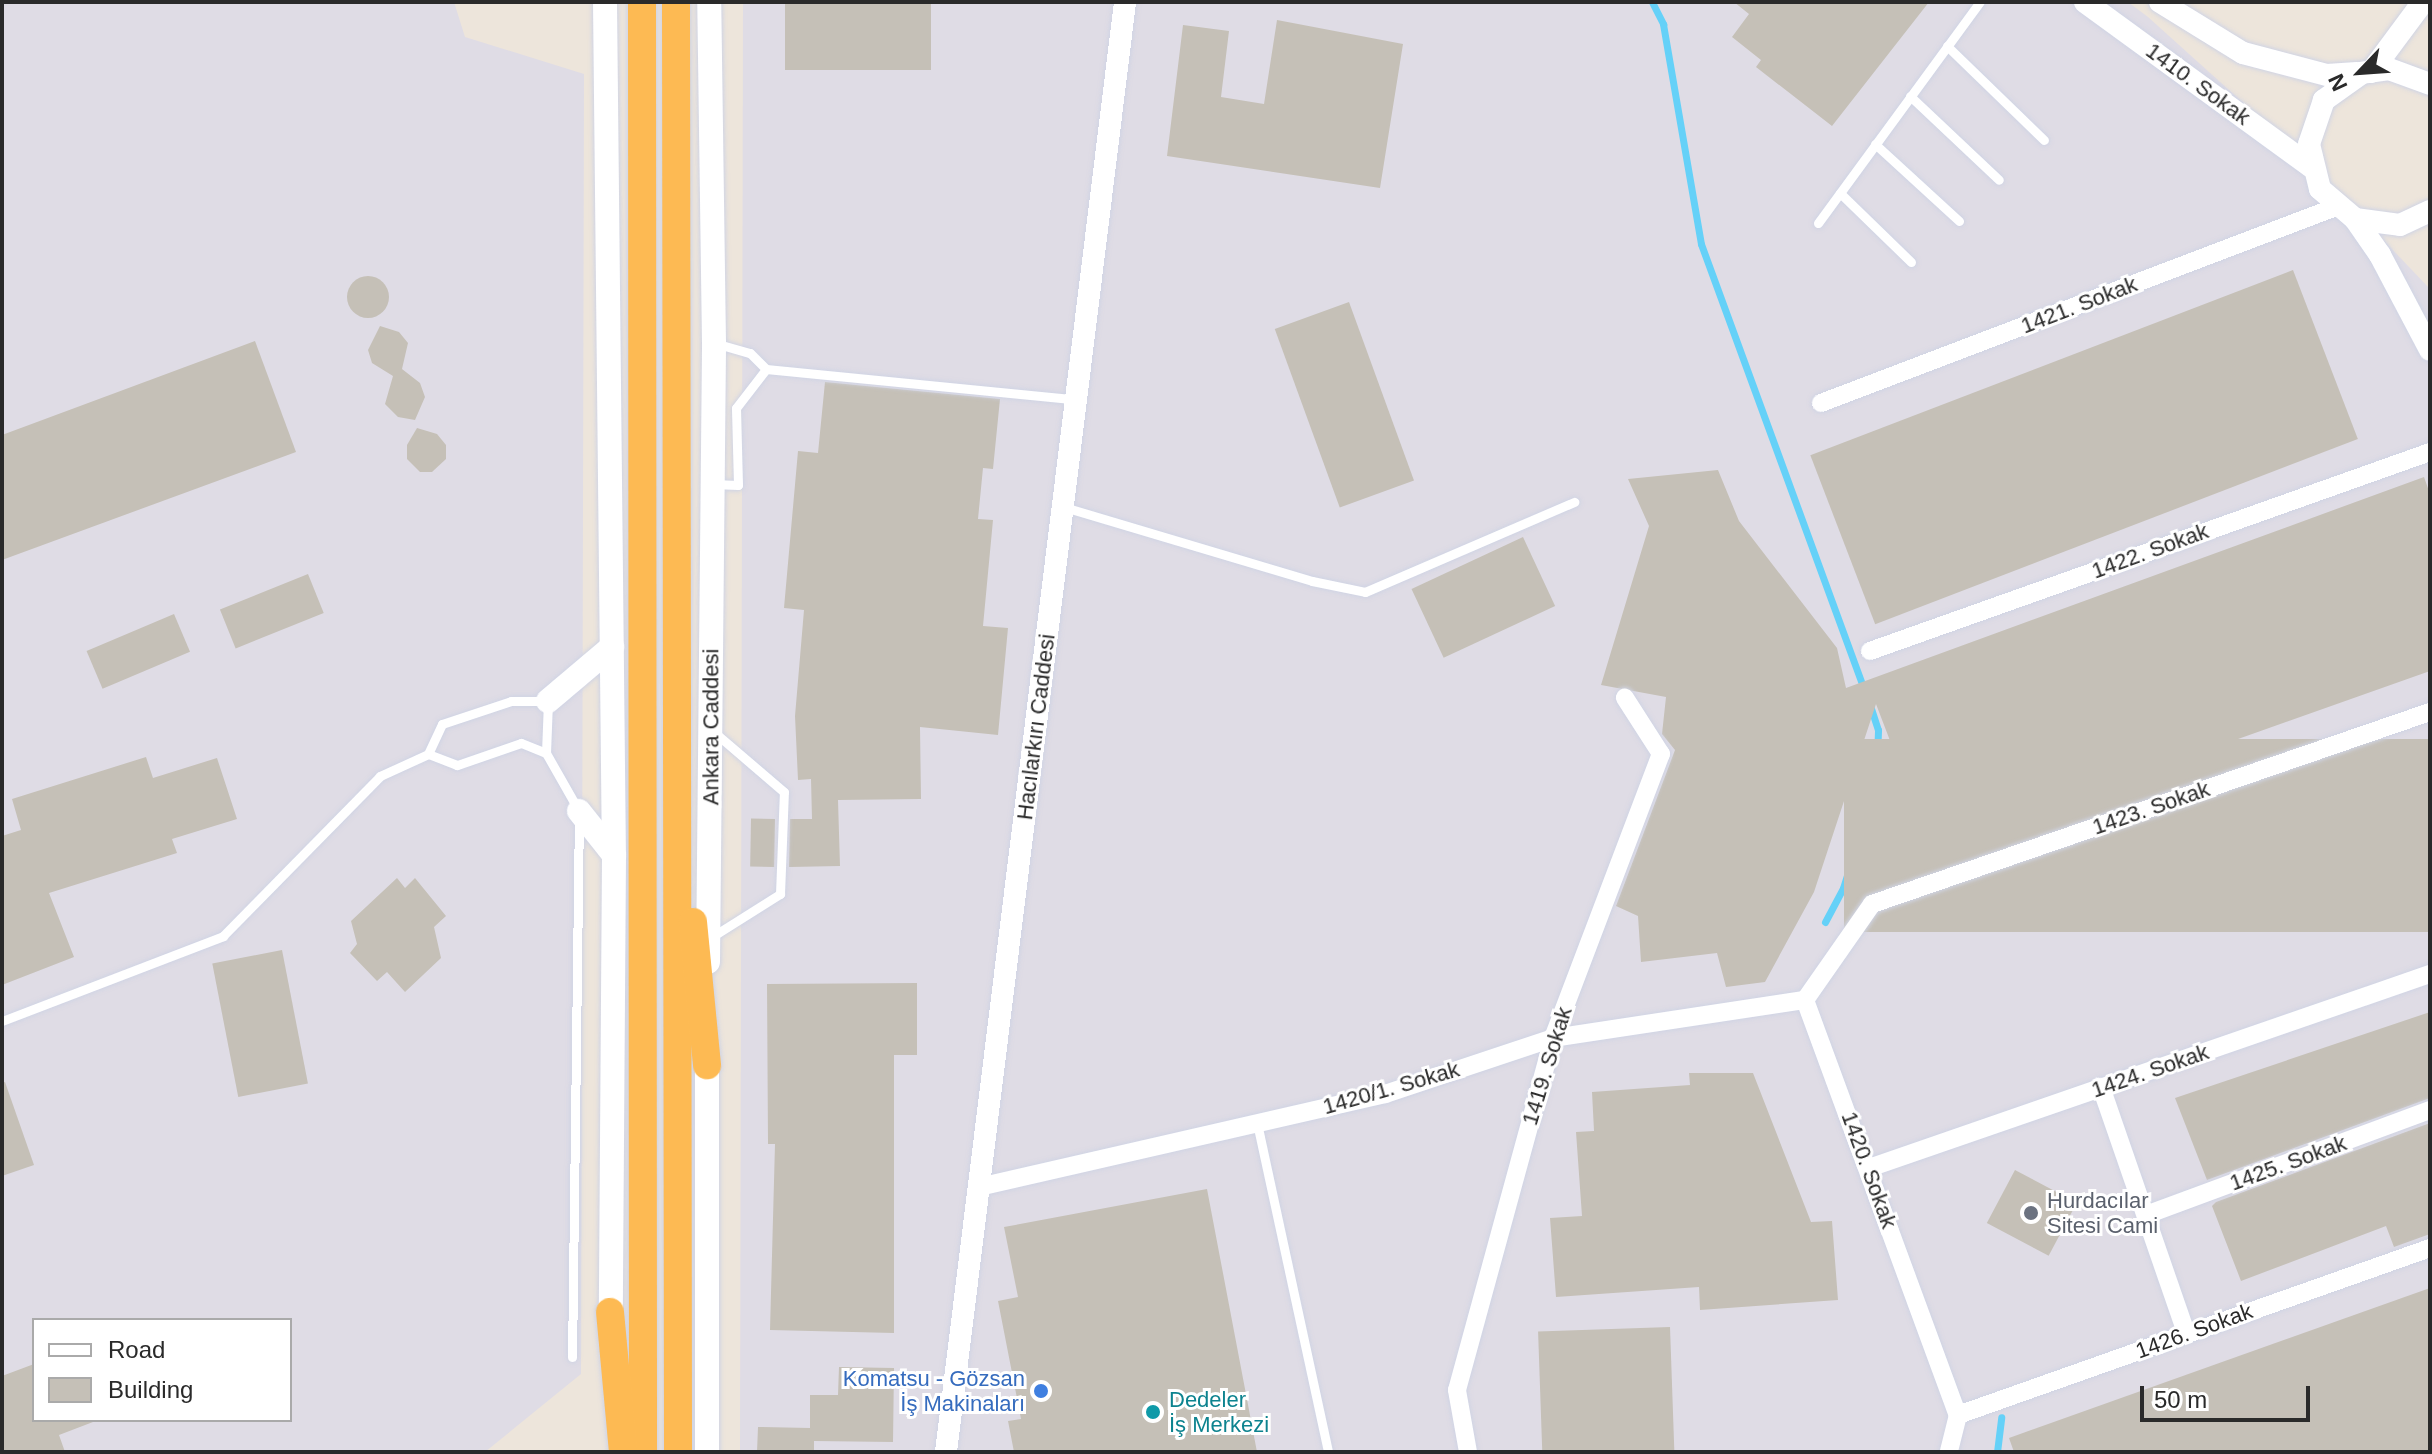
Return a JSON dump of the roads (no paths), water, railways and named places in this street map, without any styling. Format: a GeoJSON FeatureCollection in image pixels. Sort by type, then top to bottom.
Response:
{"type":"FeatureCollection","features":[{"type":"Feature","properties":{"kind":"highway"},"geometry":{"type":"LineString","coordinates":[[642,2],[643,1452]]}},
{"type":"Feature","properties":{"kind":"highway","name":"Ankara Caddesi"},"geometry":{"type":"LineString","coordinates":[[676,2],[678,1452]]}},
{"type":"Feature","properties":{"kind":"highway"},"geometry":{"type":"LineString","coordinates":[[677,754],[707,1065]]}},
{"type":"Feature","properties":{"kind":"highway"},"geometry":{"type":"LineString","coordinates":[[610,1312],[623,1452]]}},
{"type":"Feature","properties":{"kind":"main road"},"geometry":{"type":"LineString","coordinates":[[605,2],[614,855],[611,1452]]}},
{"type":"Feature","properties":{"kind":"main road","name":"Ankara Caddesi"},"geometry":{"type":"LineString","coordinates":[[707,1452],[707,1065],[714,343],[709,2]]}},
{"type":"Feature","properties":{"kind":"main road"},"geometry":{"type":"LineString","coordinates":[[548,701],[612,647]]}},
{"type":"Feature","properties":{"kind":"main road"},"geometry":{"type":"LineString","coordinates":[[579,811],[614,855]]}},
{"type":"Feature","properties":{"kind":"street","name":"Hacılarkırı Caddesi"},"geometry":{"type":"LineString","coordinates":[[946,1452],[1125,2]]}},
{"type":"Feature","properties":{"kind":"street","name":"1410. Sokak"},"geometry":{"type":"LineString","coordinates":[[2085,2],[2311,167]]}},
{"type":"Feature","properties":{"kind":"street","name":"1410. Sokak"},"geometry":{"type":"LineString","coordinates":[[2160,2],[2243,53],[2327,75],[2389,69],[2430,84]]}},
{"type":"Feature","properties":{"kind":"street"},"geometry":{"type":"LineString","coordinates":[[2423,2],[2367,72],[2341,84],[2319,110],[2309,144],[2311,167],[2380,255],[2430,350]]}},
{"type":"Feature","properties":{"kind":"street"},"geometry":{"type":"LineString","coordinates":[[2346,213],[2400,225],[2430,211]]}},
{"type":"Feature","properties":{"kind":"street","name":"1421. Sokak"},"geometry":{"type":"LineString","coordinates":[[1821,403],[2346,213]]}},
{"type":"Feature","properties":{"kind":"street","name":"1422. Sokak"},"geometry":{"type":"LineString","coordinates":[[1870,651],[2430,452]]}},
{"type":"Feature","properties":{"kind":"street","name":"1419. Sokak"},"geometry":{"type":"LineString","coordinates":[[1468,1452],[1457,1390],[1553,1038],[1661,754],[1625,698]]}},
{"type":"Feature","properties":{"kind":"street","name":"1423. Sokak"},"geometry":{"type":"LineString","coordinates":[[1805,1000],[1872,904],[2430,712]]}},
{"type":"Feature","properties":{"kind":"street","name":"1424. Sokak"},"geometry":{"type":"LineString","coordinates":[[1869,1168],[2430,974]]}},
{"type":"Feature","properties":{"kind":"street","name":"1420/1. Sokak"},"geometry":{"type":"LineString","coordinates":[[979,1187],[1385,1094],[1553,1038],[1805,1000]]}},
{"type":"Feature","properties":{"kind":"street","name":"1420. Sokak"},"geometry":{"type":"LineString","coordinates":[[1805,1000],[1958,1415]]}},
{"type":"Feature","properties":{"kind":"street"},"geometry":{"type":"LineString","coordinates":[[2101,1087],[2186,1333]]}},
{"type":"Feature","properties":{"kind":"street","name":"1425. Sokak"},"geometry":{"type":"LineString","coordinates":[[2146,1215],[2430,1110]]}},
{"type":"Feature","properties":{"kind":"street","name":"1426. Sokak"},"geometry":{"type":"LineString","coordinates":[[1958,1415],[2430,1248]]}},
{"type":"Feature","properties":{"kind":"street"},"geometry":{"type":"LineString","coordinates":[[1949,1452],[1958,1415]]}},
{"type":"Feature","properties":{"kind":"lane"},"geometry":{"type":"LineString","coordinates":[[1818,223],[1980,2]]}},
{"type":"Feature","properties":{"kind":"lane"},"geometry":{"type":"LineString","coordinates":[[1947,46],[2044,140]]}},
{"type":"Feature","properties":{"kind":"lane"},"geometry":{"type":"LineString","coordinates":[[1910,96],[1999,180]]}},
{"type":"Feature","properties":{"kind":"lane"},"geometry":{"type":"LineString","coordinates":[[1875,144],[1959,221]]}},
{"type":"Feature","properties":{"kind":"lane"},"geometry":{"type":"LineString","coordinates":[[1840,193],[1911,262]]}},
{"type":"Feature","properties":{"kind":"lane"},"geometry":{"type":"LineString","coordinates":[[714,343],[750,353],[766,369],[1077,399]]}},
{"type":"Feature","properties":{"kind":"lane"},"geometry":{"type":"LineString","coordinates":[[711,484],[738,485],[736,408],[766,369]]}},
{"type":"Feature","properties":{"kind":"lane"},"geometry":{"type":"LineString","coordinates":[[1064,507],[1312,581],[1365,592],[1574,502]]}},
{"type":"Feature","properties":{"kind":"lane"},"geometry":{"type":"LineString","coordinates":[[2,1021],[223,936],[380,776],[428,754],[442,724],[511,701],[548,701],[546,753],[579,811],[572,1357]]}},
{"type":"Feature","properties":{"kind":"lane"},"geometry":{"type":"LineString","coordinates":[[708,940],[780,894],[784,792],[712,730]]}},
{"type":"Feature","properties":{"kind":"lane"},"geometry":{"type":"LineString","coordinates":[[428,754],[457,765],[521,743],[546,753]]}},
{"type":"Feature","properties":{"kind":"lane"},"geometry":{"type":"LineString","coordinates":[[1257,1123],[1328,1452]]}},
{"type":"Feature","properties":{"kind":"waterway"},"geometry":{"type":"LineString","coordinates":[[1652,2],[1663,24],[1701,244],[1864,689]]}},
{"type":"Feature","properties":{"kind":"waterway"},"geometry":{"type":"LineString","coordinates":[[1825,922],[1843,888],[1876,783],[1878,730],[1871,708]]}},
{"type":"Feature","properties":{"kind":"waterway"},"geometry":{"type":"LineString","coordinates":[[1997,1452],[2001,1417]]}},
{"type":"Feature","properties":{"kind":"place","name":"Hurdacılar Sitesi Cami"},"geometry":{"type":"Point","coordinates":[2031,1213]}},
{"type":"Feature","properties":{"kind":"place","name":"Komatsu - Gözsan İş Makinaları"},"geometry":{"type":"Point","coordinates":[1041,1391]}},
{"type":"Feature","properties":{"kind":"place","name":"Dedeler İş Merkezi"},"geometry":{"type":"Point","coordinates":[1153,1412]}}]}
